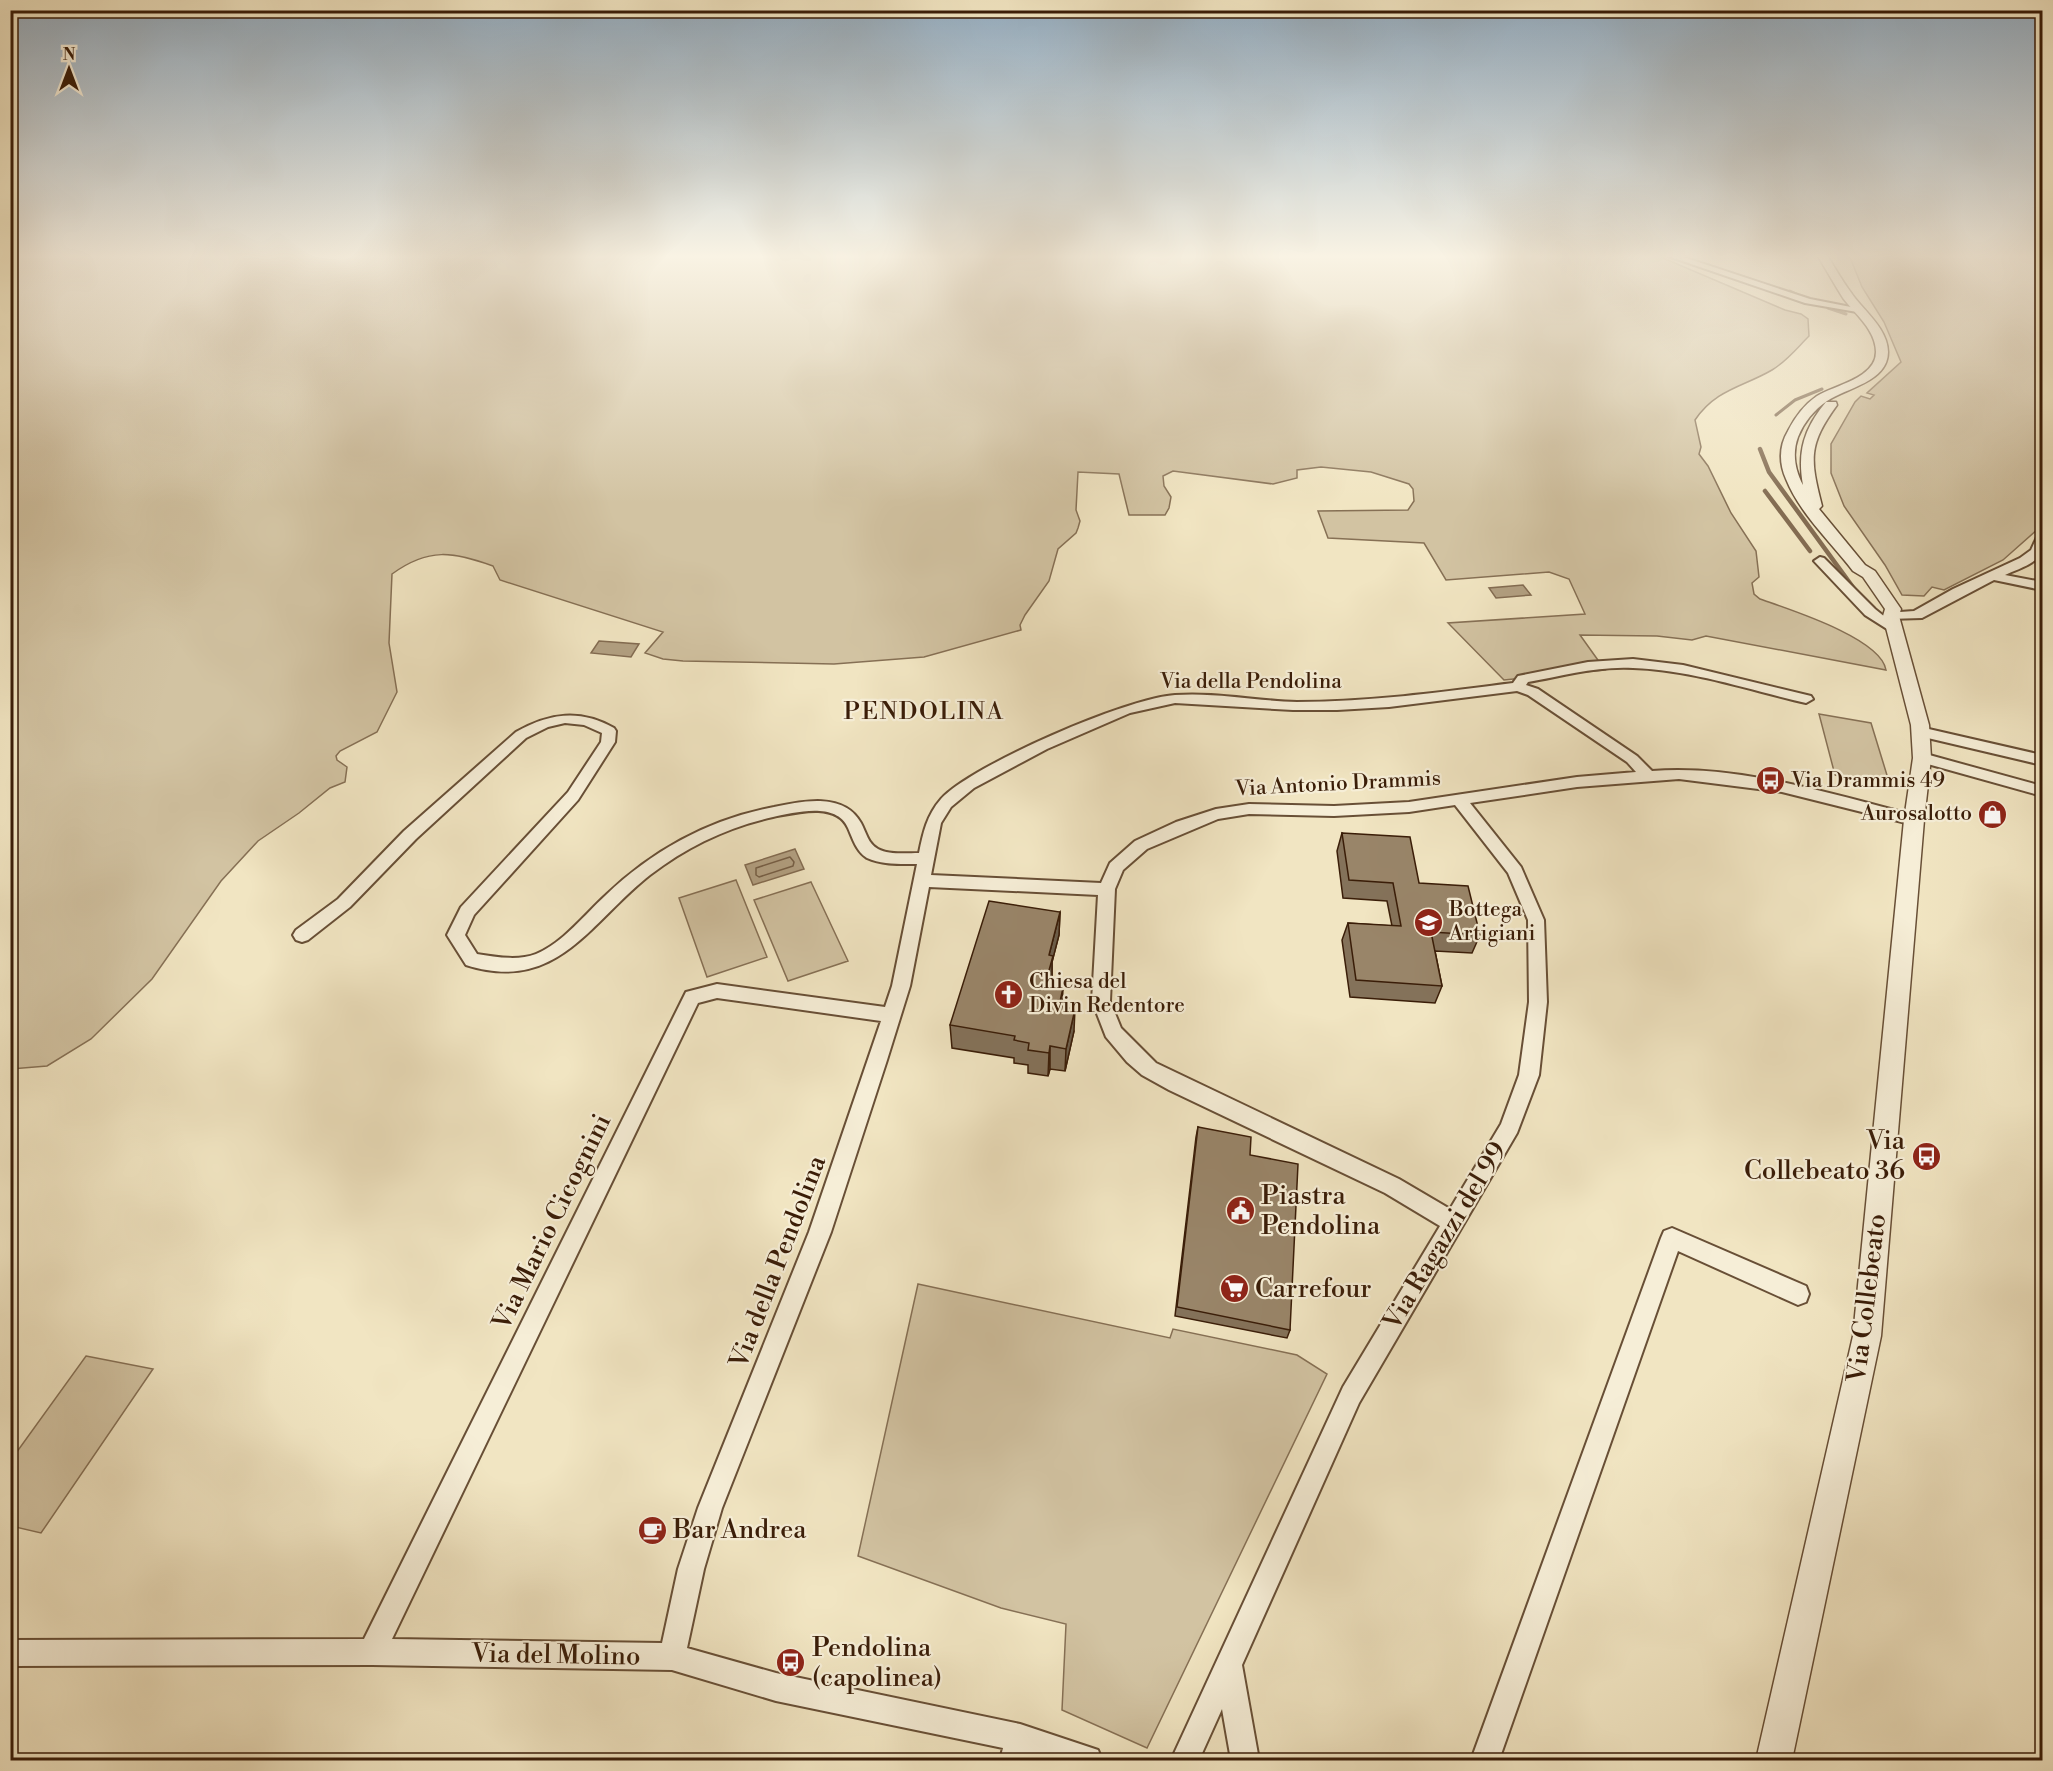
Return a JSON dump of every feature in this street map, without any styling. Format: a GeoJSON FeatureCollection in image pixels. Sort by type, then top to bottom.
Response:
{"type":"FeatureCollection","features":[{"type":"Feature","properties":{"kind":"street"},"geometry":{"type":"LineString","coordinates":[[1878,338],[1882,354],[1880,363],[1872,372],[1827,395],[1810,408],[1799,420],[1790,442],[1787,461],[1795,484],[1859,568],[1858,574],[1893,623]]}},
{"type":"Feature","properties":{"kind":"street"},"geometry":{"type":"LineString","coordinates":[[1818,515],[1810,488],[1807,441],[1816,421],[1855,382]]}},
{"type":"Feature","properties":{"kind":"street"},"geometry":{"type":"LineString","coordinates":[[1820,561],[1870,612],[1893,623],[1917,615],[1957,592],[1994,576],[2036,552],[2042,538]]}},
{"type":"Feature","properties":{"kind":"street"},"geometry":{"type":"LineString","coordinates":[[1994,576],[2043,586]]}},
{"type":"Feature","properties":{"kind":"street","name":"Via Collebeato"},"geometry":{"type":"LineString","coordinates":[[1774,1761],[1867,1336],[1914,820],[1922,758],[1919,714],[1893,623]]}},
{"type":"Feature","properties":{"kind":"street","name":"Via della Pendolina"},"geometry":{"type":"LineString","coordinates":[[672,1657],[691,1569],[710,1508],[820,1232],[878,1060],[890,1015],[901,986],[933,823],[946,804],[969,784],[1042,746],[1125,710],[1174,699],[1293,706],[1389,703],[1518,687],[1523,679],[1611,664],[1649,665],[1683,670],[1806,699]]}},
{"type":"Feature","properties":{"kind":"street"},"geometry":{"type":"LineString","coordinates":[[1518,687],[1533,692],[1632,759],[1647,775]]}},
{"type":"Feature","properties":{"kind":"street"},"geometry":{"type":"LineString","coordinates":[[302,935],[345,903],[410,835],[521,735],[542,723],[568,718],[596,722],[609,730],[608,742],[573,796],[467,911],[456,935],[472,960],[507,966],[542,959],[580,930],[614,897],[649,868],[680,847],[710,830],[751,818],[806,806],[833,807],[851,819],[859,841],[873,854],[926,859]]}},
{"type":"Feature","properties":{"kind":"street"},"geometry":{"type":"LineString","coordinates":[[1920,732],[2043,760]]}},
{"type":"Feature","properties":{"kind":"street"},"geometry":{"type":"LineString","coordinates":[[1922,758],[2043,791]]}},
{"type":"Feature","properties":{"kind":"street","name":"Via Antonio Drammis"},"geometry":{"type":"LineString","coordinates":[[1452,1222],[1392,1186],[1176,1084],[1134,1056],[1113,1032],[1101,1001],[1107,889],[1116,867],[1141,845],[1182,826],[1216,814],[1249,809],[1334,811],[1409,807],[1577,782],[1647,775],[1679,774],[1782,787],[1914,820]]}},
{"type":"Feature","properties":{"kind":"street","name":"Via Ragazzi del 99"},"geometry":{"type":"LineString","coordinates":[[1185,1761],[1351,1395],[1510,1127],[1529,1075],[1538,1002],[1536,920],[1515,871],[1459,800]]}},
{"type":"Feature","properties":{"kind":"street"},"geometry":{"type":"LineString","coordinates":[[921,881],[1107,889]]}},
{"type":"Feature","properties":{"kind":"street","name":"Via Mario Cicognini"},"geometry":{"type":"LineString","coordinates":[[372,1652],[692,997],[717,991],[890,1015]]}},
{"type":"Feature","properties":{"kind":"street"},"geometry":{"type":"LineString","coordinates":[[1485,1761],[1672,1238],[1798,1294]]}},
{"type":"Feature","properties":{"kind":"street","name":"Via del Molino"},"geometry":{"type":"LineString","coordinates":[[10,1653],[372,1652],[672,1657],[776,1687],[1017,1749],[1088,1761]]}},
{"type":"Feature","properties":{"kind":"street"},"geometry":{"type":"LineString","coordinates":[[1229,1667],[1245,1761]]}},
{"type":"Feature","properties":{"kind":"shaded area"},"geometry":{"type":"Polygon","coordinates":[[[10,338],[1807,338],[1772,370],[1721,395],[1703,410],[1695,420],[1701,447],[1699,454],[1708,466],[1731,513],[1756,551],[1759,577],[1752,583],[1754,594],[1760,599],[1811,617],[1851,636],[1880,658],[1886,670],[1706,636],[1692,640],[1657,636],[1580,635],[1605,670],[1504,680],[1448,623],[1585,614],[1569,579],[1549,572],[1446,580],[1424,543],[1328,538],[1318,511],[1408,510],[1414,501],[1413,489],[1409,484],[1371,472],[1321,467],[1297,470],[1297,478],[1273,484],[1173,471],[1163,476],[1164,486],[1171,497],[1165,515],[1129,515],[1119,474],[1078,472],[1076,510],[1080,521],[1078,528],[1076,533],[1058,549],[1049,581],[1025,615],[1020,625],[1021,630],[924,657],[834,664],[663,659],[645,653],[663,632],[500,580],[493,566],[479,561],[453,555],[430,556],[405,565],[392,574],[389,643],[397,692],[377,732],[340,751],[336,756],[337,760],[347,767],[345,782],[330,788],[258,841],[221,881],[152,979],[91,1039],[47,1066],[11,1069],[10,338]]]}},
{"type":"Feature","properties":{"kind":"shaded area"},"geometry":{"type":"Polygon","coordinates":[[[1891,338],[2042,338],[2042,530],[2039,528],[2003,560],[1944,590],[1932,587],[1924,596],[1902,595],[1885,565],[1844,506],[1831,473],[1831,444],[1855,402],[1861,396],[1870,399],[1874,395],[1867,393],[1901,362],[1891,338]]]}},
{"type":"Feature","properties":{"kind":"shaded area"},"geometry":{"type":"Polygon","coordinates":[[[1819,714],[1871,723],[1890,785],[1835,775],[1819,714]]]}},
{"type":"Feature","properties":{"kind":"shaded area"},"geometry":{"type":"Polygon","coordinates":[[[736,880],[767,957],[707,977],[679,898],[736,880]]]}},
{"type":"Feature","properties":{"kind":"shaded area"},"geometry":{"type":"Polygon","coordinates":[[[811,882],[848,961],[788,981],[754,900],[811,882]]]}},
{"type":"Feature","properties":{"kind":"shaded area"},"geometry":{"type":"Polygon","coordinates":[[[918,1284],[1170,1338],[1173,1329],[1297,1355],[1327,1374],[1147,1748],[1062,1710],[1066,1624],[1001,1608],[858,1556],[918,1284]]]}},
{"type":"Feature","properties":{"kind":"shaded area"},"geometry":{"type":"Polygon","coordinates":[[[86,1356],[153,1369],[41,1533],[11,1526],[11,1460],[86,1356]]]}},
{"type":"Feature","properties":{"kind":"water"},"geometry":{"type":"Polygon","coordinates":[[[1523,585],[1531,595],[1496,598],[1489,588],[1523,585]]]}},
{"type":"Feature","properties":{"kind":"water"},"geometry":{"type":"Polygon","coordinates":[[[599,641],[639,644],[631,657],[591,653],[599,641]]]}},
{"type":"Feature","properties":{"kind":"water"},"geometry":{"type":"Polygon","coordinates":[[[795,849],[804,869],[753,885],[745,865],[795,849]]]}},
{"type":"Feature","properties":{"kind":"building","name":"Bottega Artigiani"},"geometry":{"type":"Polygon","coordinates":[[[1342,833],[1410,837],[1419,883],[1468,886],[1480,935],[1431,932],[1442,986],[1356,980],[1348,923],[1401,926],[1393,883],[1349,880],[1342,833]]]}},
{"type":"Feature","properties":{"kind":"building","name":"Chiesa del Divin Redentore"},"geometry":{"type":"Polygon","coordinates":[[[989,901],[1060,912],[1049,955],[1053,956],[1045,985],[1063,988],[1059,1006],[1075,1009],[1066,1049],[1050,1046],[1049,1053],[1028,1050],[1029,1043],[1014,1040],[1015,1036],[950,1025],[989,901]]]}},
{"type":"Feature","properties":{"kind":"building"},"geometry":{"type":"Polygon","coordinates":[[[1198,1127],[1251,1137],[1250,1155],[1298,1164],[1290,1330],[1177,1307],[1198,1127]]]}},
{"type":"Feature","properties":{"kind":"waterway"},"geometry":{"type":"LineString","coordinates":[[1776,415],[1795,400],[1822,389]]}},
{"type":"Feature","properties":{"kind":"waterway"},"geometry":{"type":"LineString","coordinates":[[1760,449],[1769,472],[1855,590]]}},
{"type":"Feature","properties":{"kind":"waterway"},"geometry":{"type":"LineString","coordinates":[[1765,491],[1810,551]]}},
{"type":"Feature","properties":{"kind":"place","name":"Via Drammis 49"},"geometry":{"type":"Point","coordinates":[1770,781]}},
{"type":"Feature","properties":{"kind":"place","name":"Aurosalotto"},"geometry":{"type":"Point","coordinates":[1993,814]}},
{"type":"Feature","properties":{"kind":"place","name":"Bottega Artigiani"},"geometry":{"type":"Point","coordinates":[1428,922]}},
{"type":"Feature","properties":{"kind":"place","name":"Chiesa del Divin Redentore"},"geometry":{"type":"Point","coordinates":[1008,994]}},
{"type":"Feature","properties":{"kind":"place","name":"Via Collebeato 36"},"geometry":{"type":"Point","coordinates":[1926,1156]}},
{"type":"Feature","properties":{"kind":"place","name":"Piastra Pendolina"},"geometry":{"type":"Point","coordinates":[1240,1211]}},
{"type":"Feature","properties":{"kind":"place","name":"Carrefour"},"geometry":{"type":"Point","coordinates":[1234,1289]}},
{"type":"Feature","properties":{"kind":"place","name":"Bar Andrea"},"geometry":{"type":"Point","coordinates":[652,1530]}},
{"type":"Feature","properties":{"kind":"place","name":"Pendolina (capolinea)"},"geometry":{"type":"Point","coordinates":[791,1663]}},
{"type":"Feature","properties":{"kind":"district","name":"PENDOLINA"},"geometry":{"type":"Point","coordinates":[924,712]}}]}
